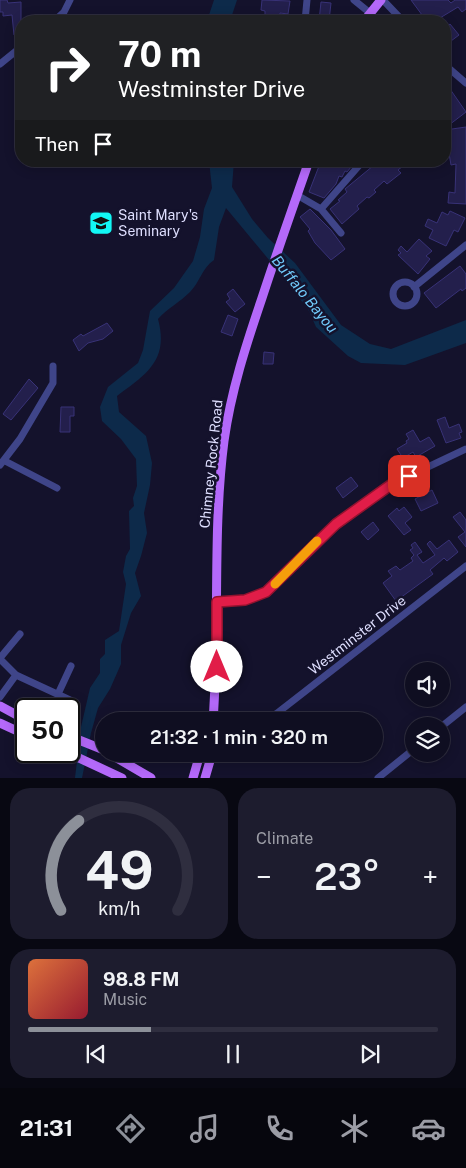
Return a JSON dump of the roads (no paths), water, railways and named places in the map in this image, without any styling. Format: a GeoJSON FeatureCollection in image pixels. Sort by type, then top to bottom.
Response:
{"type":"FeatureCollection","features":[{"type":"Feature","properties":{"kind":"main road"},"geometry":{"type":"LineString","coordinates":[[369,15],[382,0]]}},
{"type":"Feature","properties":{"kind":"main road","name":"Chimney Rock Road"},"geometry":{"type":"LineString","coordinates":[[214,712],[217,667],[216,525],[224,440],[239,367],[307,167]]}},
{"type":"Feature","properties":{"kind":"main road"},"geometry":{"type":"LineString","coordinates":[[0,706],[15,714]]}},
{"type":"Feature","properties":{"kind":"main road"},"geometry":{"type":"LineString","coordinates":[[0,723],[15,730]]}},
{"type":"Feature","properties":{"kind":"main road"},"geometry":{"type":"LineString","coordinates":[[80,740],[95,746]]}},
{"type":"Feature","properties":{"kind":"main road"},"geometry":{"type":"LineString","coordinates":[[80,758],[122,778]]}},
{"type":"Feature","properties":{"kind":"main road"},"geometry":{"type":"LineString","coordinates":[[124,762],[151,778]]}},
{"type":"Feature","properties":{"kind":"main road"},"geometry":{"type":"LineString","coordinates":[[193,778],[198,762]]}},
{"type":"Feature","properties":{"kind":"main road"},"geometry":{"type":"LineString","coordinates":[[205,778],[210,762]]}},
{"type":"Feature","properties":{"kind":"street"},"geometry":{"type":"LineString","coordinates":[[61,15],[70,0]]}},
{"type":"Feature","properties":{"kind":"street"},"geometry":{"type":"LineString","coordinates":[[306,15],[308,0]]}},
{"type":"Feature","properties":{"kind":"street"},"geometry":{"type":"LineString","coordinates":[[354,0],[365,15]]}},
{"type":"Feature","properties":{"kind":"street"},"geometry":{"type":"LineString","coordinates":[[382,0],[397,15]]}},
{"type":"Feature","properties":{"kind":"street"},"geometry":{"type":"LineString","coordinates":[[0,64],[15,52]]}},
{"type":"Feature","properties":{"kind":"street"},"geometry":{"type":"LineString","coordinates":[[451,69],[466,83]]}},
{"type":"Feature","properties":{"kind":"street"},"geometry":{"type":"LineString","coordinates":[[321,209],[358,167]]}},
{"type":"Feature","properties":{"kind":"street"},"geometry":{"type":"LineString","coordinates":[[297,195],[321,209],[341,233]]}},
{"type":"Feature","properties":{"kind":"street"},"geometry":{"type":"LineString","coordinates":[[414,287],[466,245]]}},
{"type":"Feature","properties":{"kind":"street"},"geometry":{"type":"LineString","coordinates":[[53,366],[53,383],[2,463],[57,488]]}},
{"type":"Feature","properties":{"kind":"street"},"geometry":{"type":"LineString","coordinates":[[217,602],[245,600],[266,592],[336,524],[353,511],[392,484],[466,449]]}},
{"type":"Feature","properties":{"kind":"street","name":"Westminster Drive"},"geometry":{"type":"LineString","coordinates":[[279,712],[466,566]]}},
{"type":"Feature","properties":{"kind":"street"},"geometry":{"type":"LineString","coordinates":[[20,634],[0,658],[16,675],[66,698]]}},
{"type":"Feature","properties":{"kind":"street"},"geometry":{"type":"LineString","coordinates":[[58,694],[71,666]]}},
{"type":"Feature","properties":{"kind":"street"},"geometry":{"type":"LineString","coordinates":[[0,697],[16,675]]}},
{"type":"Feature","properties":{"kind":"street"},"geometry":{"type":"LineString","coordinates":[[450,720],[466,707]]}},
{"type":"Feature","properties":{"kind":"street"},"geometry":{"type":"LineString","coordinates":[[378,778],[405,756]]}},
{"type":"Feature","properties":{"kind":"water"},"geometry":{"type":"Polygon","coordinates":[[[214,0],[237,0],[232,15],[209,15],[214,0]]]}},
{"type":"Feature","properties":{"kind":"water","name":"Buffalo Bayou"},"geometry":{"type":"Polygon","coordinates":[[[210,167],[234,167],[232,187],[252,219],[268,238],[295,263],[341,325],[370,344],[391,349],[466,320],[466,343],[405,365],[361,363],[348,356],[316,327],[309,311],[289,284],[226,208],[219,227],[214,260],[190,292],[158,319],[161,333],[158,356],[146,373],[117,396],[119,412],[146,436],[152,463],[150,485],[144,513],[147,533],[135,573],[141,596],[131,613],[121,645],[121,664],[110,689],[97,712],[95,712],[82,778],[75,778],[77,763],[80,763],[81,727],[90,688],[100,673],[100,659],[105,654],[105,640],[119,631],[126,584],[123,572],[126,556],[130,549],[129,511],[134,506],[133,498],[137,486],[136,459],[121,439],[102,421],[100,407],[108,387],[138,363],[143,350],[150,311],[174,288],[193,261],[200,237],[204,209],[212,188],[210,167]]]}},
{"type":"Feature","properties":{"kind":"place","name":"Saint Mary's Seminary"},"geometry":{"type":"Point","coordinates":[101,223]}}]}
